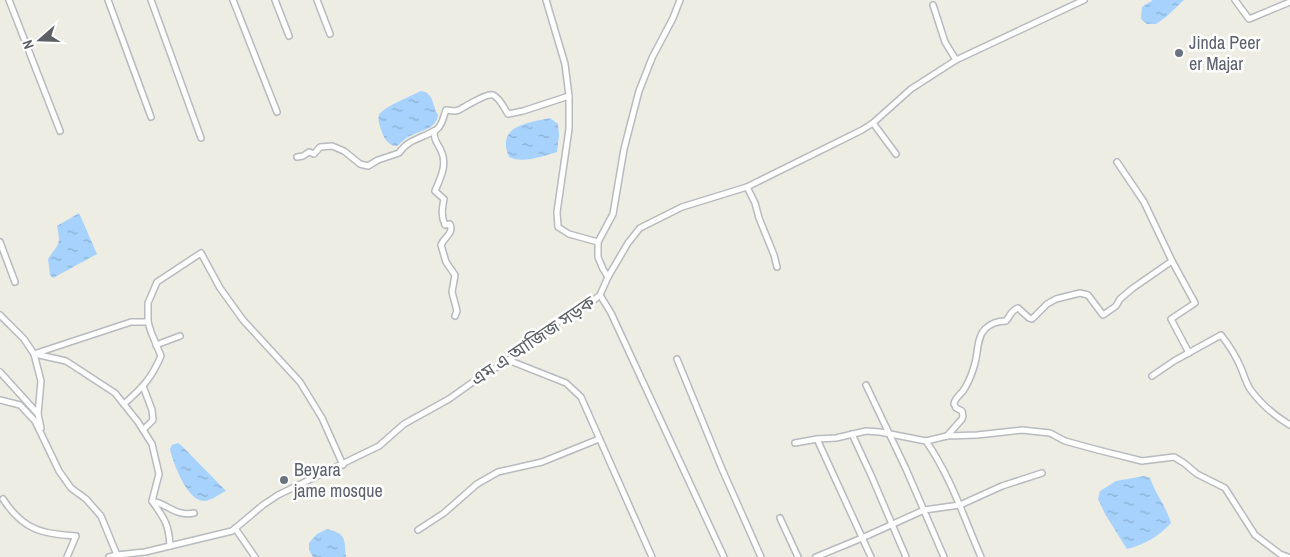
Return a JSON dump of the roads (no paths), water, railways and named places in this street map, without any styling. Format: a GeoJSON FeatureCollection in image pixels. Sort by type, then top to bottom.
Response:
{"type":"FeatureCollection","features":[{"type":"Feature","properties":{"kind":"street"},"geometry":{"type":"LineString","coordinates":[[9,0],[60,131]]}},
{"type":"Feature","properties":{"kind":"street"},"geometry":{"type":"LineString","coordinates":[[108,0],[151,117]]}},
{"type":"Feature","properties":{"kind":"street"},"geometry":{"type":"LineString","coordinates":[[151,0],[201,138]]}},
{"type":"Feature","properties":{"kind":"street"},"geometry":{"type":"LineString","coordinates":[[233,0],[277,112]]}},
{"type":"Feature","properties":{"kind":"street"},"geometry":{"type":"LineString","coordinates":[[275,0],[289,36]]}},
{"type":"Feature","properties":{"kind":"street"},"geometry":{"type":"LineString","coordinates":[[317,0],[330,34]]}},
{"type":"Feature","properties":{"kind":"street"},"geometry":{"type":"LineString","coordinates":[[546,0],[565,64],[569,96],[569,129],[556,212],[558,227],[569,234],[598,242]]}},
{"type":"Feature","properties":{"kind":"street"},"geometry":{"type":"LineString","coordinates":[[608,276],[602,269],[598,258],[598,242],[613,214],[624,149],[639,91],[652,58],[673,18],[680,0]]}},
{"type":"Feature","properties":{"kind":"street","name":"এম এ আজিজ সড়ক"},"geometry":{"type":"LineString","coordinates":[[109,557],[145,552],[232,531],[263,505],[278,496],[379,446],[404,424],[449,399],[480,377],[517,355],[563,318],[579,310],[600,295],[608,276],[628,243],[640,228],[682,207],[747,187],[862,130],[873,123],[911,89],[956,60],[1084,0]]}},
{"type":"Feature","properties":{"kind":"street"},"geometry":{"type":"LineString","coordinates":[[1235,0],[1249,19],[1290,2]]}},
{"type":"Feature","properties":{"kind":"street"},"geometry":{"type":"LineString","coordinates":[[933,5],[945,42],[956,60]]}},
{"type":"Feature","properties":{"kind":"street"},"geometry":{"type":"LineString","coordinates":[[297,157],[309,152],[314,154],[320,147],[332,146],[344,151],[360,164],[368,166],[378,160],[399,153],[412,140],[439,128],[446,110],[455,111],[488,94],[494,96],[501,103],[508,114],[569,96]]}},
{"type":"Feature","properties":{"kind":"street"},"geometry":{"type":"LineString","coordinates":[[873,123],[896,154]]}},
{"type":"Feature","properties":{"kind":"street"},"geometry":{"type":"LineString","coordinates":[[434,131],[434,140],[442,153],[444,163],[435,191],[444,199],[442,218],[445,225],[450,224],[451,228],[450,234],[442,241],[441,245],[446,262],[455,275],[452,292],[457,311],[454,316]]}},
{"type":"Feature","properties":{"kind":"street"},"geometry":{"type":"LineString","coordinates":[[1117,162],[1144,202],[1172,261],[1195,303],[1171,319],[1189,352]]}},
{"type":"Feature","properties":{"kind":"street"},"geometry":{"type":"LineString","coordinates":[[747,187],[756,203],[777,267]]}},
{"type":"Feature","properties":{"kind":"street"},"geometry":{"type":"LineString","coordinates":[[0,242],[15,282]]}},
{"type":"Feature","properties":{"kind":"street"},"geometry":{"type":"LineString","coordinates":[[124,404],[143,386],[154,372],[161,356],[148,322],[148,303],[156,282],[201,253],[220,288],[243,320],[300,382],[322,418],[342,465]]}},
{"type":"Feature","properties":{"kind":"street"},"geometry":{"type":"LineString","coordinates":[[947,436],[962,419],[962,411],[956,408],[954,404],[955,399],[964,390],[968,381],[985,329],[1001,320],[1006,321],[1015,309],[1018,308],[1028,318],[1032,318],[1047,304],[1056,299],[1080,293],[1088,295],[1103,315],[1116,306],[1120,299],[1133,288],[1172,261]]}},
{"type":"Feature","properties":{"kind":"street"},"geometry":{"type":"LineString","coordinates":[[600,295],[611,313],[724,557]]}},
{"type":"Feature","properties":{"kind":"street"},"geometry":{"type":"LineString","coordinates":[[0,315],[24,339],[34,354],[41,381],[38,414],[42,436]]}},
{"type":"Feature","properties":{"kind":"street"},"geometry":{"type":"LineString","coordinates":[[34,354],[131,322],[148,322]]}},
{"type":"Feature","properties":{"kind":"street"},"geometry":{"type":"LineString","coordinates":[[1152,376],[1189,352],[1221,335],[1228,343],[1249,388],[1280,419],[1290,426]]}},
{"type":"Feature","properties":{"kind":"street"},"geometry":{"type":"LineString","coordinates":[[156,344],[180,336]]}},
{"type":"Feature","properties":{"kind":"street"},"geometry":{"type":"LineString","coordinates":[[34,354],[66,361],[115,392],[143,430],[152,444],[159,474],[152,501],[169,530],[170,546]]}},
{"type":"Feature","properties":{"kind":"street"},"geometry":{"type":"LineString","coordinates":[[677,358],[761,557]]}},
{"type":"Feature","properties":{"kind":"street"},"geometry":{"type":"LineString","coordinates":[[508,360],[566,383],[581,397],[652,557]]}},
{"type":"Feature","properties":{"kind":"street"},"geometry":{"type":"LineString","coordinates":[[0,372],[38,414]]}},
{"type":"Feature","properties":{"kind":"street"},"geometry":{"type":"LineString","coordinates":[[866,385],[944,557]]}},
{"type":"Feature","properties":{"kind":"street"},"geometry":{"type":"LineString","coordinates":[[143,386],[152,410],[153,420],[143,430]]}},
{"type":"Feature","properties":{"kind":"street"},"geometry":{"type":"LineString","coordinates":[[0,400],[20,405],[35,421],[59,471],[71,488],[86,499],[101,516],[117,555]]}},
{"type":"Feature","properties":{"kind":"street"},"geometry":{"type":"LineString","coordinates":[[795,443],[836,438],[866,431],[926,441],[947,436],[1022,430],[1050,433],[1065,441],[1142,461],[1174,457],[1197,474],[1225,488],[1255,535],[1280,554],[1288,557]]}},
{"type":"Feature","properties":{"kind":"street"},"geometry":{"type":"LineString","coordinates":[[852,434],[906,557]]}},
{"type":"Feature","properties":{"kind":"street"},"geometry":{"type":"LineString","coordinates":[[418,530],[444,513],[477,484],[498,472],[542,462],[600,439]]}},
{"type":"Feature","properties":{"kind":"street"},"geometry":{"type":"LineString","coordinates":[[817,439],[871,557]]}},
{"type":"Feature","properties":{"kind":"street"},"geometry":{"type":"LineString","coordinates":[[926,441],[938,457],[981,557]]}},
{"type":"Feature","properties":{"kind":"street"},"geometry":{"type":"LineString","coordinates":[[816,557],[924,510],[960,505],[1002,486],[1042,473]]}},
{"type":"Feature","properties":{"kind":"street"},"geometry":{"type":"LineString","coordinates":[[3,499],[10,511],[27,526],[40,532],[76,536],[67,557]]}},
{"type":"Feature","properties":{"kind":"street"},"geometry":{"type":"LineString","coordinates":[[152,501],[162,503],[172,510],[187,514],[194,513]]}},
{"type":"Feature","properties":{"kind":"street"},"geometry":{"type":"LineString","coordinates":[[780,518],[798,557]]}},
{"type":"Feature","properties":{"kind":"street"},"geometry":{"type":"LineString","coordinates":[[235,528],[255,557]]}},
{"type":"Feature","properties":{"kind":"water"},"geometry":{"type":"Polygon","coordinates":[[[1153,0],[1184,0],[1156,24],[1147,24],[1141,19],[1142,7],[1153,0]]]}},
{"type":"Feature","properties":{"kind":"water"},"geometry":{"type":"Polygon","coordinates":[[[421,91],[431,97],[438,115],[437,120],[431,126],[408,137],[397,146],[390,144],[383,135],[379,115],[391,105],[421,91]]]}},
{"type":"Feature","properties":{"kind":"water"},"geometry":{"type":"Polygon","coordinates":[[[550,118],[558,124],[557,152],[527,160],[509,157],[506,147],[510,132],[523,124],[550,118]]]}},
{"type":"Feature","properties":{"kind":"water"},"geometry":{"type":"Polygon","coordinates":[[[79,213],[97,254],[53,278],[50,275],[48,259],[58,244],[57,226],[79,213]]]}},
{"type":"Feature","properties":{"kind":"water"},"geometry":{"type":"Polygon","coordinates":[[[178,443],[226,491],[207,501],[192,495],[178,472],[170,449],[172,445],[178,443]]]}},
{"type":"Feature","properties":{"kind":"water"},"geometry":{"type":"Polygon","coordinates":[[[1144,476],[1150,478],[1171,523],[1151,539],[1127,549],[1098,499],[1100,491],[1116,481],[1144,476]]]}},
{"type":"Feature","properties":{"kind":"water"},"geometry":{"type":"Polygon","coordinates":[[[327,529],[341,535],[346,557],[313,557],[309,550],[309,543],[317,534],[327,529]]]}},
{"type":"Feature","properties":{"kind":"place","name":"Jinda Peer er Majar"},"geometry":{"type":"Point","coordinates":[1179,53]}},
{"type":"Feature","properties":{"kind":"place","name":"Beyara jame mosque"},"geometry":{"type":"Point","coordinates":[284,480]}}]}
